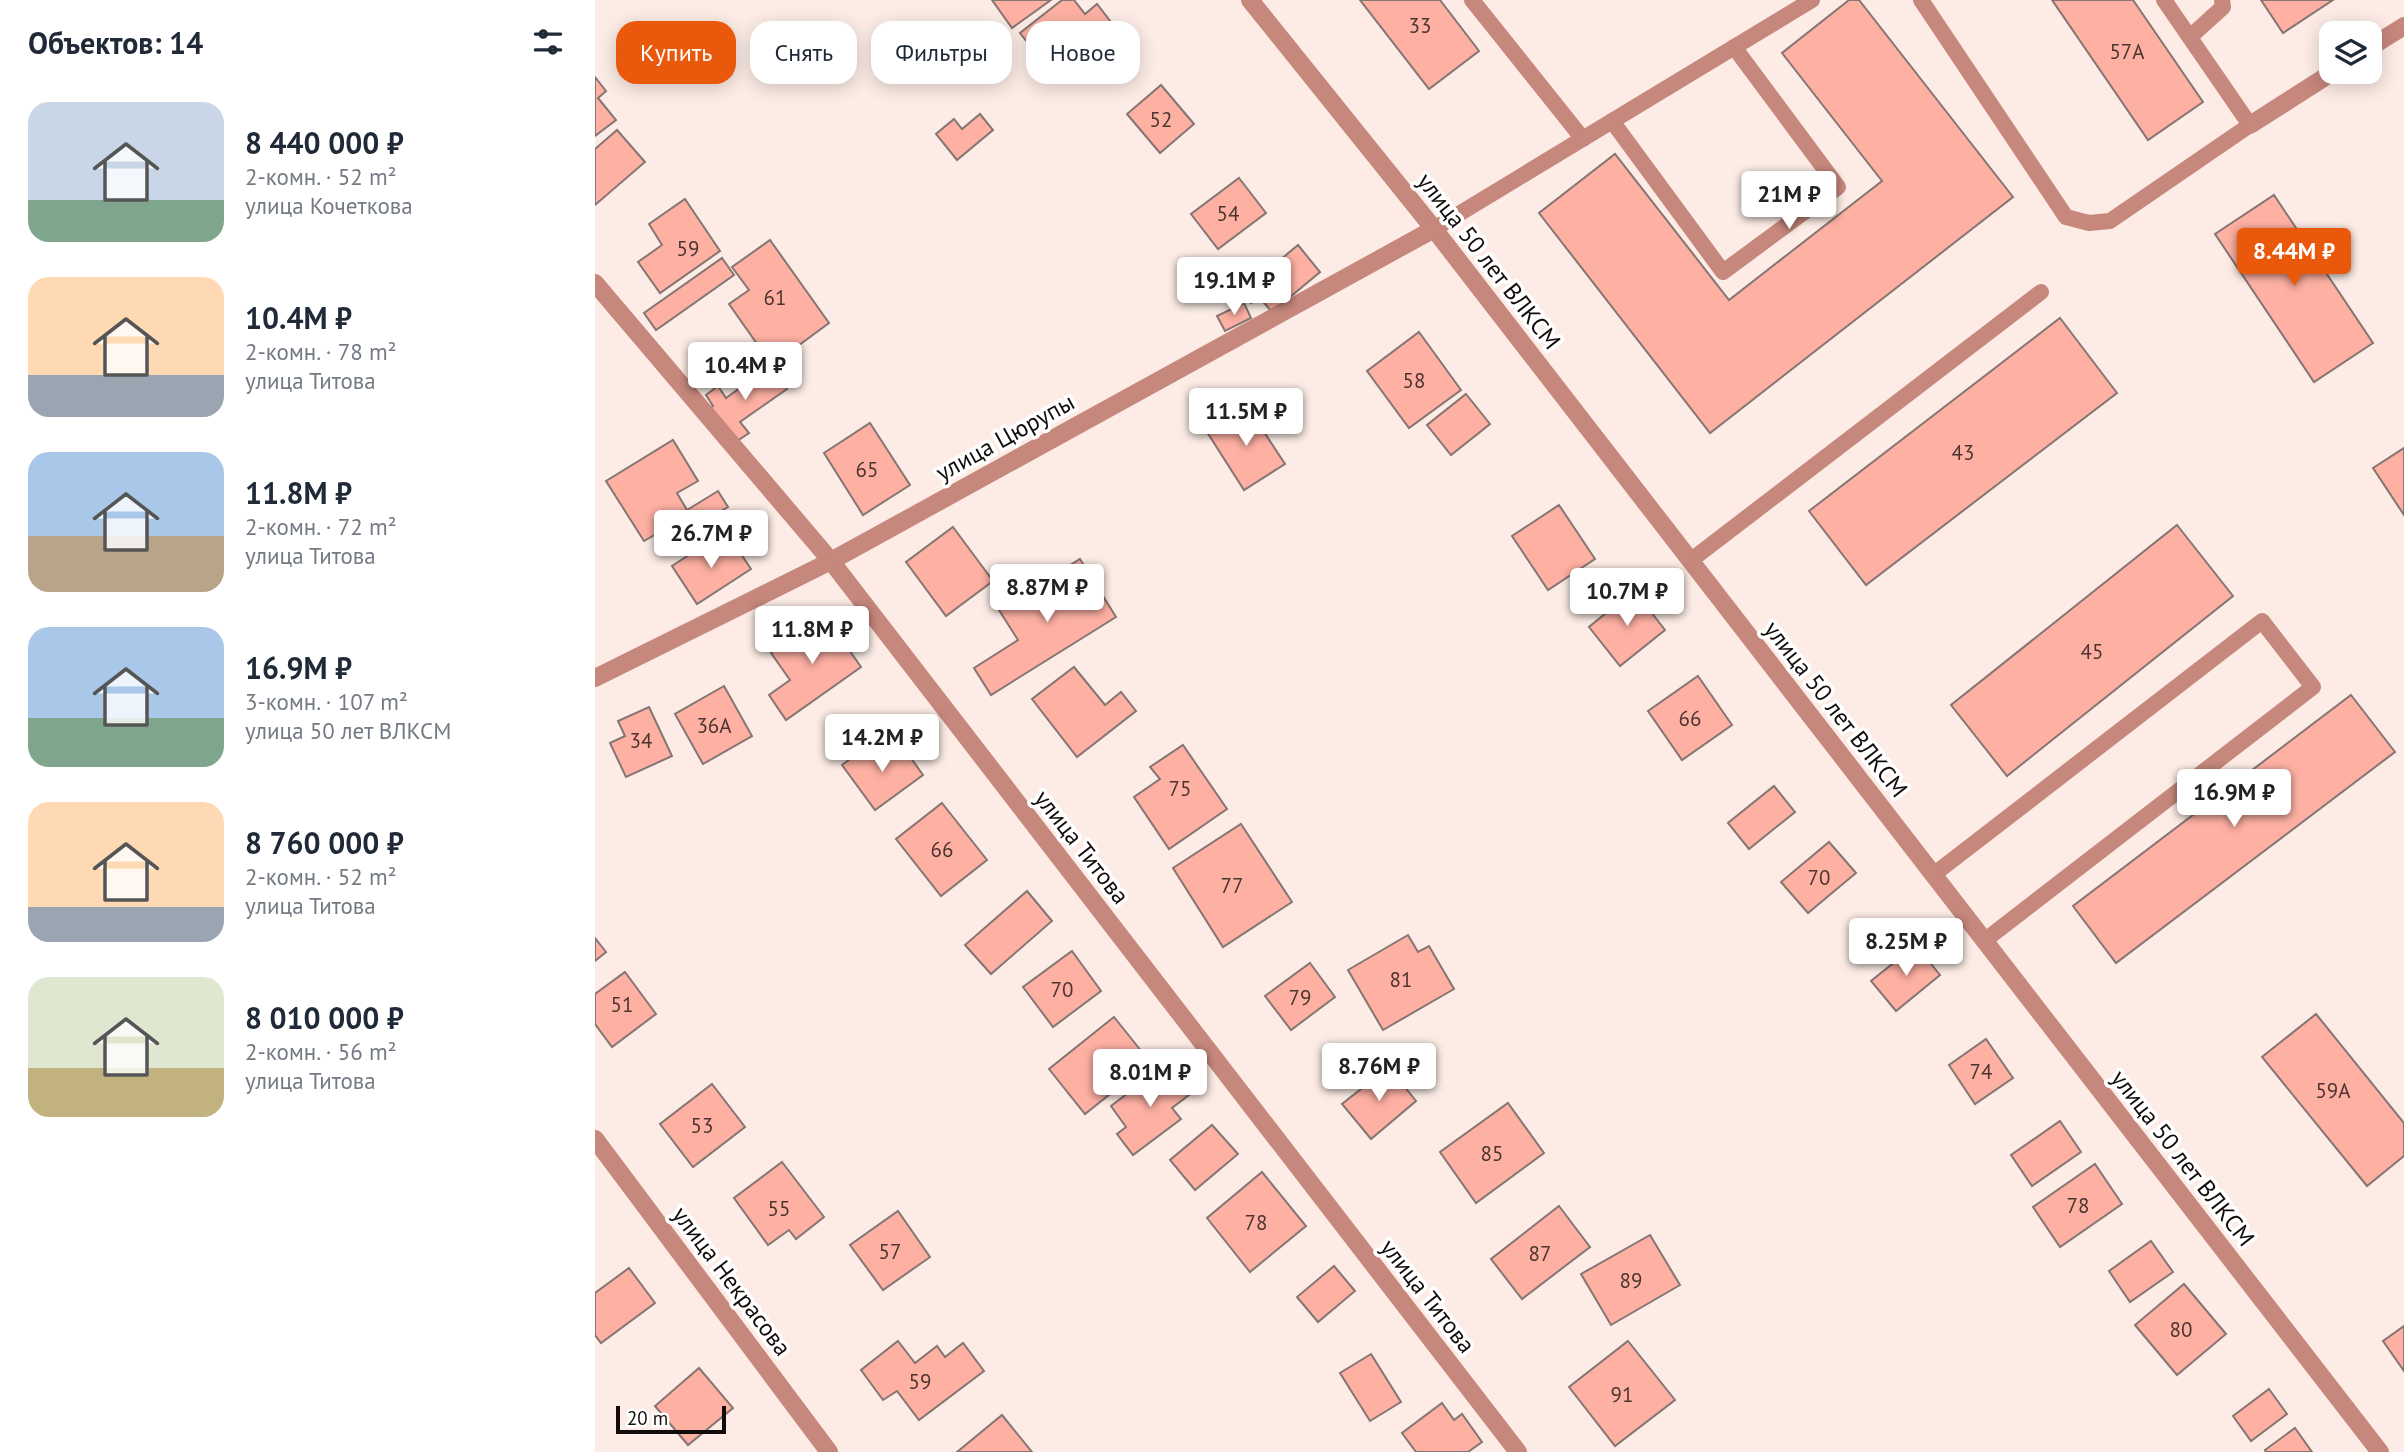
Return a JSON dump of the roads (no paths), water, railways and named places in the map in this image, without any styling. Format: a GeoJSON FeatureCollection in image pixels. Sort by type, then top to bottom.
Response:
{"type":"FeatureCollection","features":[{"type":"Feature","properties":{"kind":"street","name":"улица 50 лет ВЛКСМ"},"geometry":{"type":"LineString","coordinates":[[1250,0],[1434,229],[2380,1452]]}},
{"type":"Feature","properties":{"kind":"street"},"geometry":{"type":"LineString","coordinates":[[2382,40],[2404,26]]}},
{"type":"Feature","properties":{"kind":"street"},"geometry":{"type":"LineString","coordinates":[[2250,125],[2319,81]]}},
{"type":"Feature","properties":{"kind":"street","name":"улица Цюрупы"},"geometry":{"type":"LineString","coordinates":[[595,678],[831,561],[1434,229]]}},
{"type":"Feature","properties":{"kind":"street","name":"улица Титова"},"geometry":{"type":"LineString","coordinates":[[595,282],[831,561],[1518,1452]]}},
{"type":"Feature","properties":{"kind":"street","name":"улица Некрасова"},"geometry":{"type":"LineString","coordinates":[[595,1139],[829,1452]]}},
{"type":"Feature","properties":{"kind":"lane"},"geometry":{"type":"LineString","coordinates":[[1472,0],[1583,139]]}},
{"type":"Feature","properties":{"kind":"lane"},"geometry":{"type":"LineString","coordinates":[[1434,229],[1812,0]]}},
{"type":"Feature","properties":{"kind":"lane"},"geometry":{"type":"LineString","coordinates":[[1921,0],[2066,217],[2089,223],[2110,221],[2250,125],[2164,0]]}},
{"type":"Feature","properties":{"kind":"lane"},"geometry":{"type":"LineString","coordinates":[[2190,37],[2223,7],[2222,0]]}},
{"type":"Feature","properties":{"kind":"lane"},"geometry":{"type":"LineString","coordinates":[[1612,121],[1723,272],[1837,187],[1734,47]]}},
{"type":"Feature","properties":{"kind":"lane"},"geometry":{"type":"LineString","coordinates":[[1690,561],[2041,292]]}},
{"type":"Feature","properties":{"kind":"lane"},"geometry":{"type":"LineString","coordinates":[[1933,875],[2262,621],[2313,687],[1984,941]]}}]}
